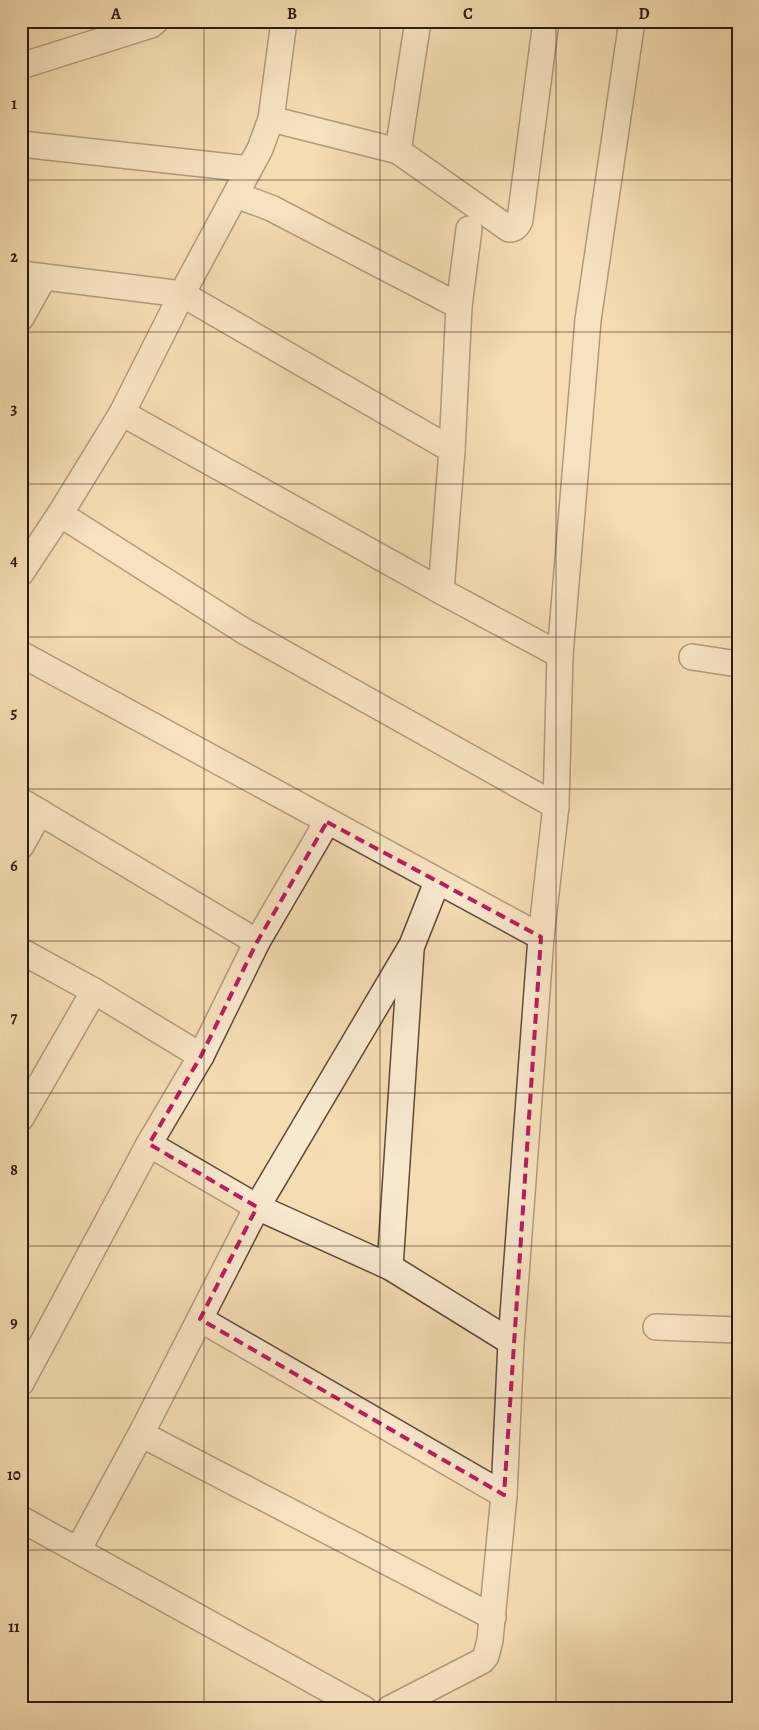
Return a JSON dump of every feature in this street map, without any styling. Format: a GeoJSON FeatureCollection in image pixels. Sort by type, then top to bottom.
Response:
{"type":"FeatureCollection","features":[{"type":"Feature","properties":{"kind":"street"},"geometry":{"type":"LineString","coordinates":[[21,66],[151,25],[156,21]]}},
{"type":"Feature","properties":{"kind":"street"},"geometry":{"type":"LineString","coordinates":[[21,573],[122,413],[182,294],[260,149],[271,119],[284,21]]}},
{"type":"Feature","properties":{"kind":"street"},"geometry":{"type":"LineString","coordinates":[[398,151],[418,21]]}},
{"type":"Feature","properties":{"kind":"street"},"geometry":{"type":"LineString","coordinates":[[271,119],[398,151],[510,229],[515,228],[520,220],[546,21]]}},
{"type":"Feature","properties":{"kind":"street"},"geometry":{"type":"LineString","coordinates":[[389,1709],[482,1661],[486,1656],[490,1640],[504,1495],[512,1342],[541,937],[556,806],[560,655],[588,320],[632,21]]}},
{"type":"Feature","properties":{"kind":"street"},"geometry":{"type":"LineString","coordinates":[[21,144],[249,169]]}},
{"type":"Feature","properties":{"kind":"street"},"geometry":{"type":"LineString","coordinates":[[236,195],[271,208],[459,306]]}},
{"type":"Feature","properties":{"kind":"street"},"geometry":{"type":"LineString","coordinates":[[441,591],[452,450],[459,306],[469,229]]}},
{"type":"Feature","properties":{"kind":"street"},"geometry":{"type":"LineString","coordinates":[[21,318],[33,276],[182,294],[452,450]]}},
{"type":"Feature","properties":{"kind":"street"},"geometry":{"type":"LineString","coordinates":[[122,413],[441,591],[560,655]]}},
{"type":"Feature","properties":{"kind":"street"},"geometry":{"type":"LineString","coordinates":[[60,514],[244,631],[556,806]]}},
{"type":"Feature","properties":{"kind":"street"},"geometry":{"type":"LineString","coordinates":[[21,654],[541,937]]}},
{"type":"Feature","properties":{"kind":"street"},"geometry":{"type":"LineString","coordinates":[[692,657],[738,664]]}},
{"type":"Feature","properties":{"kind":"street"},"geometry":{"type":"LineString","coordinates":[[21,846],[30,806],[257,942]]}},
{"type":"Feature","properties":{"kind":"street"},"geometry":{"type":"LineString","coordinates":[[24,1372],[149,1144],[201,1056],[257,942],[327,822]]}},
{"type":"Feature","properties":{"kind":"street"},"geometry":{"type":"LineString","coordinates":[[78,1550],[141,1434],[257,1208],[412,945],[437,882]]}},
{"type":"Feature","properties":{"kind":"street"},"geometry":{"type":"LineString","coordinates":[[390,1267],[412,945]]}},
{"type":"Feature","properties":{"kind":"street"},"geometry":{"type":"LineString","coordinates":[[21,951],[94,991],[201,1056]]}},
{"type":"Feature","properties":{"kind":"street"},"geometry":{"type":"LineString","coordinates":[[21,1118],[94,991]]}},
{"type":"Feature","properties":{"kind":"street"},"geometry":{"type":"LineString","coordinates":[[149,1144],[257,1208],[390,1267],[512,1342]]}},
{"type":"Feature","properties":{"kind":"street"},"geometry":{"type":"LineString","coordinates":[[200,1319],[504,1495]]}},
{"type":"Feature","properties":{"kind":"street"},"geometry":{"type":"LineString","coordinates":[[656,1327],[738,1330]]}},
{"type":"Feature","properties":{"kind":"street"},"geometry":{"type":"LineString","coordinates":[[141,1434],[493,1617]]}},
{"type":"Feature","properties":{"kind":"street"},"geometry":{"type":"LineString","coordinates":[[21,1519],[364,1709]]}},
{"type":"Feature","properties":{"kind":"highlighted area"},"geometry":{"type":"Polygon","coordinates":[[[327,822],[541,937],[504,1495],[200,1319],[257,1207],[149,1144],[201,1056],[257,942],[327,822]]]}}]}
